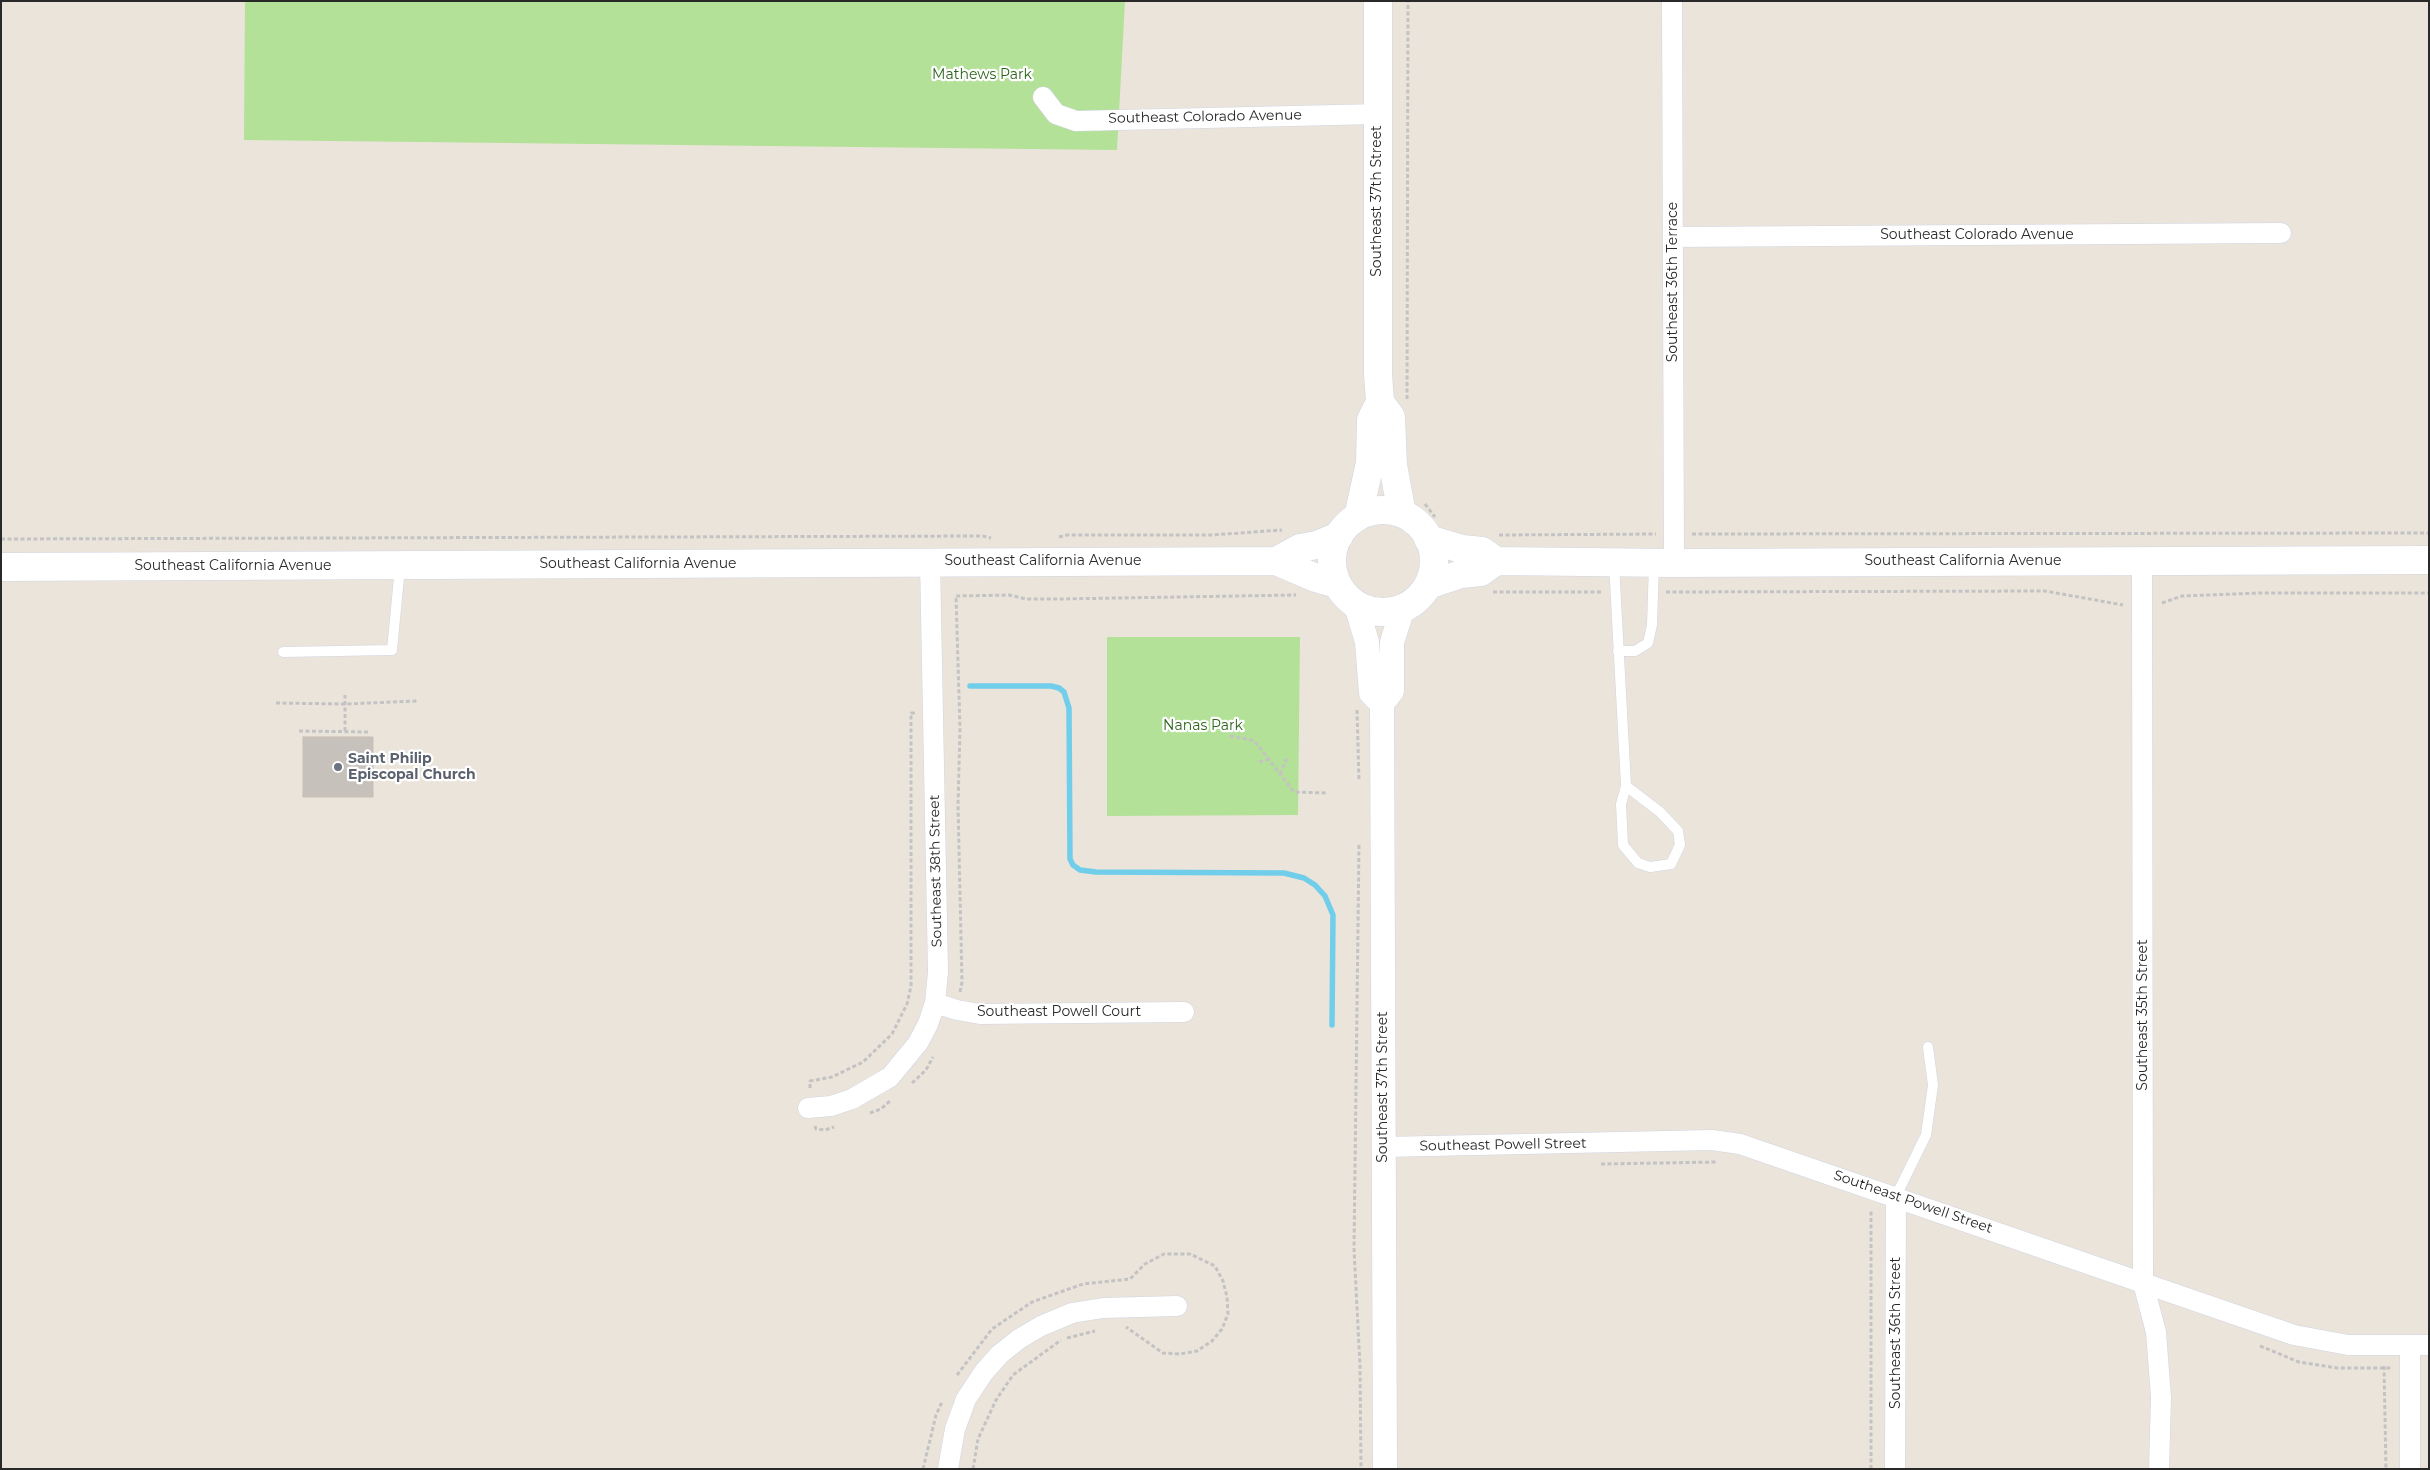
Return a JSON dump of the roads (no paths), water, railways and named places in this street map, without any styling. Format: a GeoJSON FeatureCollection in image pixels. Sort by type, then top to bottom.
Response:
{"type":"FeatureCollection","features":[{"type":"Feature","properties":{"kind":"main road","name":"Southeast 37th Street"},"geometry":{"type":"LineString","coordinates":[[1378,1],[1377,360],[1380,402],[1391,417],[1393,465],[1411,506]]}},
{"type":"Feature","properties":{"kind":"main road","name":"Southeast 37th Street"},"geometry":{"type":"LineString","coordinates":[[1358,516],[1370,463],[1370,420],[1380,402]]}},
{"type":"Feature","properties":{"kind":"main road"},"geometry":{"type":"LineString","coordinates":[[1411,506],[1422,529],[1434,530],[1433,570],[1428,585],[1417,599],[1403,608],[1387,612],[1371,611],[1356,605],[1345,596],[1337,584],[1332,560],[1339,536],[1347,525],[1358,516],[1372,511],[1411,506]]}},
{"type":"Feature","properties":{"kind":"main road","name":"Southeast California Avenue"},"geometry":{"type":"LineString","coordinates":[[1434,530],[1462,549],[1482,551],[1496,548],[1614,562],[2429,560]]}},
{"type":"Feature","properties":{"kind":"main road","name":"Southeast California Avenue"},"geometry":{"type":"LineString","coordinates":[[1276,561],[1300,548],[1317,545],[1339,536]]}},
{"type":"Feature","properties":{"kind":"main road","name":"Southeast California Avenue"},"geometry":{"type":"LineString","coordinates":[[1428,585],[1461,574],[1480,572],[1496,548]]}},
{"type":"Feature","properties":{"kind":"main road","name":"Southeast California Avenue"},"geometry":{"type":"LineString","coordinates":[[1,567],[1276,561],[1316,578],[1337,584]]}},
{"type":"Feature","properties":{"kind":"street","name":"Southeast 36th Terrace"},"geometry":{"type":"LineString","coordinates":[[1664,563],[1674,534],[1672,1]]}},
{"type":"Feature","properties":{"kind":"street","name":"Southeast Colorado Avenue"},"geometry":{"type":"LineString","coordinates":[[1043,96],[1056,114],[1076,121],[1378,114]]}},
{"type":"Feature","properties":{"kind":"street","name":"Southeast Colorado Avenue"},"geometry":{"type":"LineString","coordinates":[[1673,237],[2281,233]]}},
{"type":"Feature","properties":{"kind":"street","name":"Southeast 35th Street"},"geometry":{"type":"LineString","coordinates":[[2142,560],[2143,1283],[2156,1332],[2161,1397],[2159,1469]]}},
{"type":"Feature","properties":{"kind":"street","name":"Southeast 38th Street"},"geometry":{"type":"LineString","coordinates":[[808,1108],[831,1106],[852,1100],[890,1077],[918,1043],[928,1024],[935,1003],[938,972],[930,562]]}},
{"type":"Feature","properties":{"kind":"street","name":"Southeast 37th Street"},"geometry":{"type":"LineString","coordinates":[[1356,605],[1367,642],[1372,693],[1382,704]]}},
{"type":"Feature","properties":{"kind":"street","name":"Southeast 37th Street"},"geometry":{"type":"LineString","coordinates":[[1385,1469],[1382,704],[1392,691],[1392,642],[1403,608]]}},
{"type":"Feature","properties":{"kind":"street","name":"Southeast Powell Court"},"geometry":{"type":"LineString","coordinates":[[935,1003],[957,1010],[980,1014],[1184,1012]]}},
{"type":"Feature","properties":{"kind":"street","name":"Southeast Powell Street"},"geometry":{"type":"LineString","coordinates":[[1384,1156],[1712,1140],[1757,1148],[2143,1283],[2313,1340],[2348,1346],[2419,1345]]}},
{"type":"Feature","properties":{"kind":"street","name":"Southeast 36th Street"},"geometry":{"type":"LineString","coordinates":[[1895,1469],[1896,1196]]}},
{"type":"Feature","properties":{"kind":"street"},"geometry":{"type":"LineString","coordinates":[[948,1469],[954,1429],[966,1400],[984,1372],[1000,1354],[1019,1339],[1041,1326],[1072,1313],[1103,1308],[1176,1306]]}},
{"type":"Feature","properties":{"kind":"street"},"geometry":{"type":"LineString","coordinates":[[2410,1469],[2419,1345]]}},
{"type":"Feature","properties":{"kind":"lane"},"geometry":{"type":"LineString","coordinates":[[1614,562],[1626,786],[1622,804],[1623,845],[1638,863],[1650,867],[1671,864],[1680,845],[1678,831],[1660,812],[1626,786]]}},
{"type":"Feature","properties":{"kind":"lane"},"geometry":{"type":"LineString","coordinates":[[1618,651],[1635,651],[1648,643],[1652,625],[1653,592],[1664,563]]}},
{"type":"Feature","properties":{"kind":"lane"},"geometry":{"type":"LineString","coordinates":[[283,652],[392,650],[400,566]]}},
{"type":"Feature","properties":{"kind":"lane"},"geometry":{"type":"LineString","coordinates":[[1896,1196],[1926,1135],[1932,1085],[1928,1047]]}},
{"type":"Feature","properties":{"kind":"waterway"},"geometry":{"type":"LineString","coordinates":[[970,686],[1051,686],[1059,688],[1064,692],[1069,708],[1070,859],[1073,865],[1080,870],[1096,872],[1284,873],[1304,878],[1315,885],[1325,896],[1333,915],[1332,1025]]}},
{"type":"Feature","properties":{"kind":"place","name":"Saint Philip Episcopal Church"},"geometry":{"type":"Point","coordinates":[338,767]}},
{"type":"Feature","properties":{"kind":"park label","name":"Mathews Park"},"geometry":{"type":"Point","coordinates":[982,75]}},
{"type":"Feature","properties":{"kind":"park label","name":"Nanas Park"},"geometry":{"type":"Point","coordinates":[1203,726]}}]}
